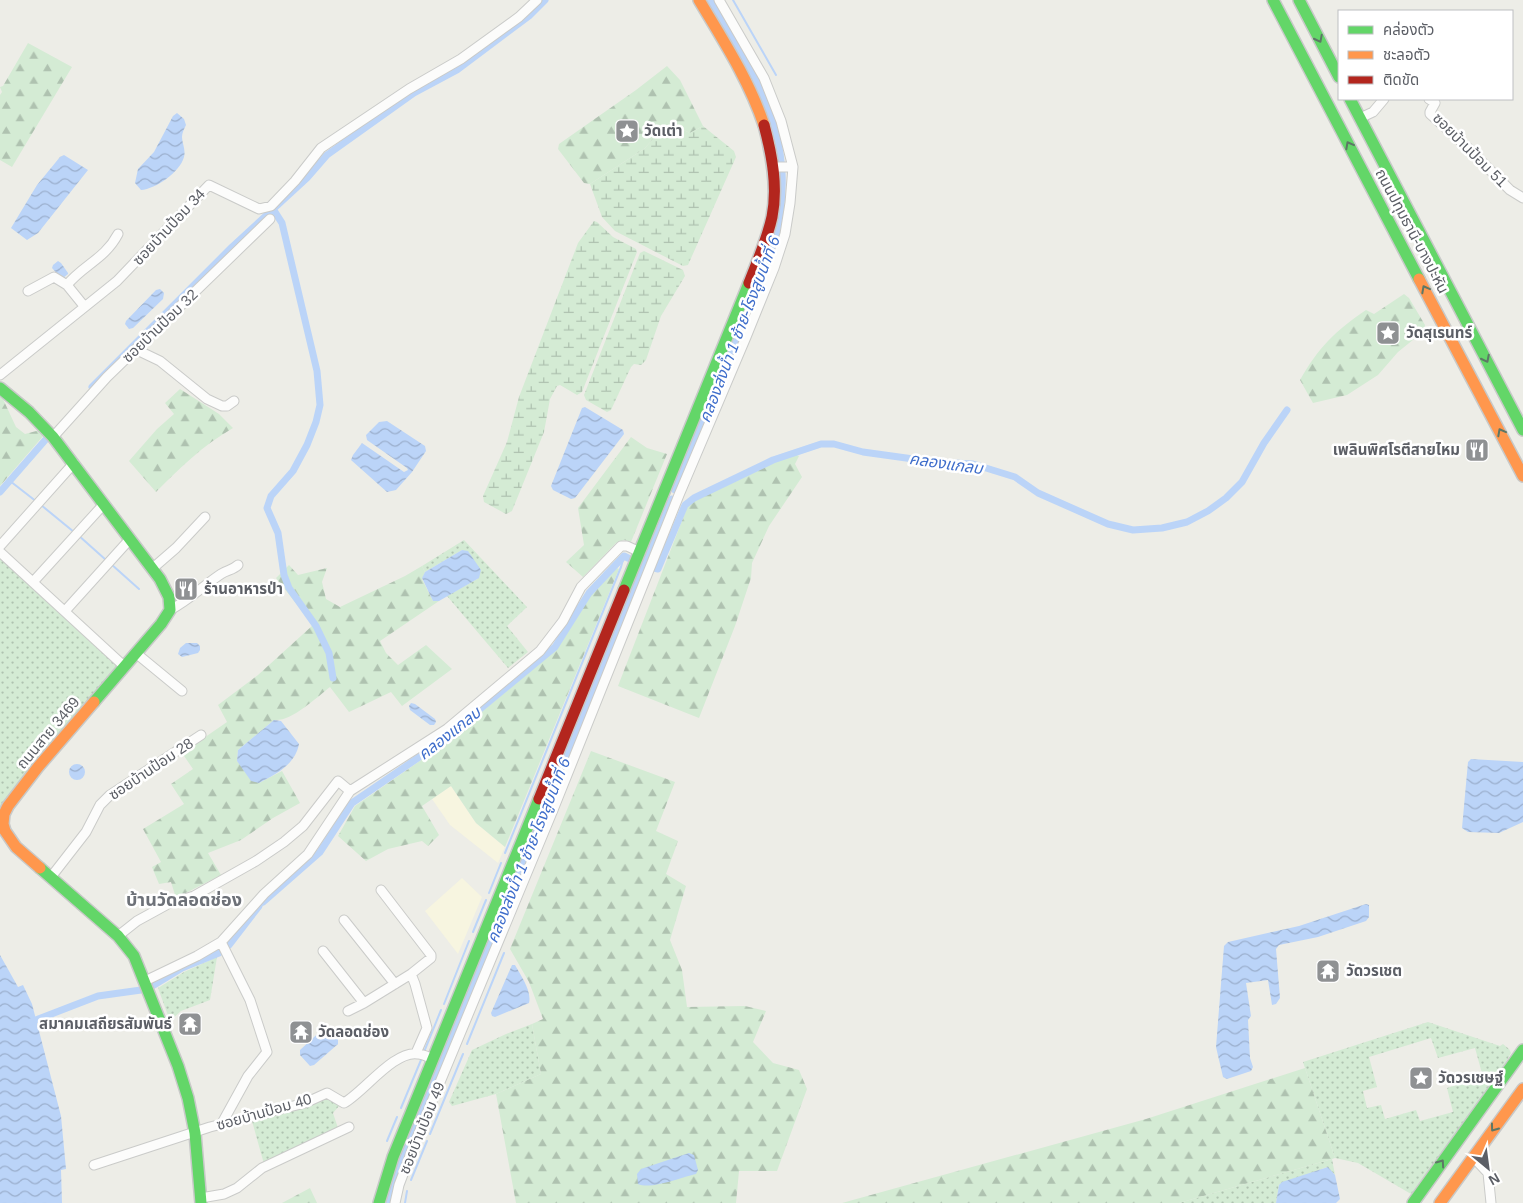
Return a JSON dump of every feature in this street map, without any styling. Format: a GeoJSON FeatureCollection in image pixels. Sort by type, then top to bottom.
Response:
{"type":"FeatureCollection","features":[{"type":"Feature","properties":{"kind":"main road"},"geometry":{"type":"LineString","coordinates":[[379,1203],[393,1156],[443,1053],[545,807],[663,494],[709,404],[765,242],[782,167],[751,90],[699,0]]}},
{"type":"Feature","properties":{"kind":"main road","name":"ถนนปทุมธานี-บางปะหัน"},"geometry":{"type":"LineString","coordinates":[[1273,0],[1523,476]]}},
{"type":"Feature","properties":{"kind":"main road"},"geometry":{"type":"LineString","coordinates":[[1299,0],[1338,75]]}},
{"type":"Feature","properties":{"kind":"main road","name":"ถนนปทุมธานี-บางปะหัน"},"geometry":{"type":"LineString","coordinates":[[1351,100],[1523,430]]}},
{"type":"Feature","properties":{"kind":"main road"},"geometry":{"type":"LineString","coordinates":[[0,388],[29,412],[54,437],[74,463],[153,568],[169,597],[170,610]]}},
{"type":"Feature","properties":{"kind":"main road","name":"ถนนสาย 3469"},"geometry":{"type":"LineString","coordinates":[[170,610],[137,654],[38,767],[4,814],[3,824],[10,839],[21,851],[118,936],[131,951],[182,1078],[196,1133],[201,1200]]}},
{"type":"Feature","properties":{"kind":"main road"},"geometry":{"type":"LineString","coordinates":[[1413,1203],[1523,1050]]}},
{"type":"Feature","properties":{"kind":"main road"},"geometry":{"type":"LineString","coordinates":[[1440,1203],[1523,1088]]}},
{"type":"Feature","properties":{"kind":"street","name":"ซอยบ้านป้อม 34"},"geometry":{"type":"LineString","coordinates":[[0,375],[117,281],[209,185],[259,209],[271,206],[295,181],[321,148],[409,89],[461,59],[519,17],[536,0]]}},
{"type":"Feature","properties":{"kind":"street","name":"ซอยบ้านป้อม 49"},"geometry":{"type":"LineString","coordinates":[[395,1203],[443,1053],[545,807],[679,495],[709,404],[746,337],[781,248],[790,203],[782,167],[782,121],[768,87],[719,0]]}},
{"type":"Feature","properties":{"kind":"street"},"geometry":{"type":"LineString","coordinates":[[1360,118],[1373,112],[1383,100]]}},
{"type":"Feature","properties":{"kind":"street","name":"ซอยบ้านป้อม 51"},"geometry":{"type":"LineString","coordinates":[[1431,100],[1434,103],[1430,114],[1467,147],[1510,190],[1523,198]]}},
{"type":"Feature","properties":{"kind":"street","name":"ซอยบ้านป้อม 32"},"geometry":{"type":"LineString","coordinates":[[54,437],[107,377],[270,219]]}},
{"type":"Feature","properties":{"kind":"street"},"geometry":{"type":"LineString","coordinates":[[67,286],[73,277],[100,258],[118,234]]}},
{"type":"Feature","properties":{"kind":"street"},"geometry":{"type":"LineString","coordinates":[[28,291],[54,277],[67,286],[84,306]]}},
{"type":"Feature","properties":{"kind":"street"},"geometry":{"type":"LineString","coordinates":[[136,350],[160,361],[207,399],[222,406],[227,406],[234,401]]}},
{"type":"Feature","properties":{"kind":"street"},"geometry":{"type":"LineString","coordinates":[[0,546],[74,463]]}},
{"type":"Feature","properties":{"kind":"street"},"geometry":{"type":"LineString","coordinates":[[663,494],[679,495]]}},
{"type":"Feature","properties":{"kind":"street"},"geometry":{"type":"LineString","coordinates":[[33,582],[104,504]]}},
{"type":"Feature","properties":{"kind":"street"},"geometry":{"type":"LineString","coordinates":[[153,568],[176,548],[205,517]]}},
{"type":"Feature","properties":{"kind":"street"},"geometry":{"type":"LineString","coordinates":[[64,611],[130,539]]}},
{"type":"Feature","properties":{"kind":"street"},"geometry":{"type":"LineString","coordinates":[[144,981],[197,956],[224,946],[264,894],[308,854],[350,791],[447,729],[540,651],[563,620],[581,587],[621,546],[627,546],[640,552]]}},
{"type":"Feature","properties":{"kind":"street"},"geometry":{"type":"LineString","coordinates":[[0,552],[125,666]]}},
{"type":"Feature","properties":{"kind":"street"},"geometry":{"type":"LineString","coordinates":[[170,610],[184,603],[221,574],[233,570],[238,565]]}},
{"type":"Feature","properties":{"kind":"street"},"geometry":{"type":"LineString","coordinates":[[137,654],[182,691]]}},
{"type":"Feature","properties":{"kind":"street","name":"ซอยบ้านป้อม 28"},"geometry":{"type":"LineString","coordinates":[[51,877],[86,832],[100,805],[110,795],[201,735]]}},
{"type":"Feature","properties":{"kind":"street"},"geometry":{"type":"LineString","coordinates":[[118,936],[145,917],[168,904],[194,896],[256,861],[284,842],[303,826],[338,781],[350,791]]}},
{"type":"Feature","properties":{"kind":"street"},"geometry":{"type":"LineString","coordinates":[[348,1011],[395,984],[430,960],[431,955],[381,890]]}},
{"type":"Feature","properties":{"kind":"street"},"geometry":{"type":"LineString","coordinates":[[344,920],[395,984]]}},
{"type":"Feature","properties":{"kind":"street"},"geometry":{"type":"LineString","coordinates":[[221,1125],[248,1076],[268,1052],[250,1000],[224,946]]}},
{"type":"Feature","properties":{"kind":"street"},"geometry":{"type":"LineString","coordinates":[[323,951],[364,1003]]}},
{"type":"Feature","properties":{"kind":"street"},"geometry":{"type":"LineString","coordinates":[[411,974],[416,984],[427,1028],[416,1053],[443,1053]]}},
{"type":"Feature","properties":{"kind":"street","name":"ซอยบ้านป้อม 40"},"geometry":{"type":"LineString","coordinates":[[94,1165],[221,1125],[305,1103],[327,1093],[344,1103],[384,1068],[400,1058],[416,1053]]}},
{"type":"Feature","properties":{"kind":"street"},"geometry":{"type":"LineString","coordinates":[[201,1200],[224,1194],[236,1188],[262,1168],[349,1127]]}},
{"type":"Feature","properties":{"kind":"street"},"geometry":{"type":"LineString","coordinates":[[1474,1158],[1488,1173],[1491,1203]]}},
{"type":"Feature","properties":{"kind":"shaded area"},"geometry":{"type":"Polygon","coordinates":[[[451,786],[476,823],[505,847],[498,863],[450,825],[432,799],[451,786]]]}},
{"type":"Feature","properties":{"kind":"shaded area"},"geometry":{"type":"Polygon","coordinates":[[[462,878],[482,897],[458,954],[425,911],[462,878]]]}},
{"type":"Feature","properties":{"kind":"green space"},"geometry":{"type":"Polygon","coordinates":[[[28,43],[72,67],[12,167],[0,160],[0,95],[2,92],[0,87],[3,86],[28,43]]]}},
{"type":"Feature","properties":{"kind":"green space"},"geometry":{"type":"Polygon","coordinates":[[[667,66],[680,80],[703,126],[690,133],[673,125],[662,129],[644,149],[590,184],[584,183],[558,149],[559,144],[667,66]]]}},
{"type":"Feature","properties":{"kind":"green space"},"geometry":{"type":"Polygon","coordinates":[[[673,125],[690,133],[703,126],[734,151],[736,157],[688,265],[683,266],[615,231],[602,217],[590,184],[644,149],[662,129],[673,125]]]}},
{"type":"Feature","properties":{"kind":"green space"},"geometry":{"type":"Polygon","coordinates":[[[594,221],[613,237],[636,249],[637,252],[582,392],[577,395],[560,385],[557,386],[550,399],[544,432],[512,511],[506,514],[484,502],[483,496],[507,442],[519,397],[578,243],[594,221]]]}},
{"type":"Feature","properties":{"kind":"green space"},"geometry":{"type":"Polygon","coordinates":[[[644,251],[683,270],[685,276],[661,316],[646,360],[641,365],[634,364],[631,367],[611,410],[607,412],[586,400],[584,395],[640,253],[644,251]]]}},
{"type":"Feature","properties":{"kind":"green space"},"geometry":{"type":"Polygon","coordinates":[[[1404,294],[1409,298],[1425,325],[1424,331],[1398,352],[1378,375],[1347,395],[1313,403],[1300,380],[1328,340],[1366,310],[1374,314],[1404,294]]]}},
{"type":"Feature","properties":{"kind":"green space"},"geometry":{"type":"Polygon","coordinates":[[[180,389],[219,414],[233,428],[202,450],[156,492],[129,461],[157,429],[174,414],[165,403],[180,389]]]}},
{"type":"Feature","properties":{"kind":"green space"},"geometry":{"type":"Polygon","coordinates":[[[0,396],[16,427],[25,434],[40,430],[44,435],[0,486],[0,396]]]}},
{"type":"Feature","properties":{"kind":"green space"},"geometry":{"type":"Polygon","coordinates":[[[631,437],[647,448],[667,454],[631,542],[624,540],[616,543],[583,577],[566,562],[584,545],[578,508],[631,437]]]}},
{"type":"Feature","properties":{"kind":"green space"},"geometry":{"type":"Polygon","coordinates":[[[794,454],[799,456],[795,464],[802,477],[769,526],[752,563],[751,578],[735,626],[699,718],[618,686],[690,500],[772,460],[794,454]]]}},
{"type":"Feature","properties":{"kind":"green space"},"geometry":{"type":"Polygon","coordinates":[[[464,540],[527,607],[507,626],[528,652],[508,668],[447,596],[479,578],[462,550],[425,572],[422,566],[464,540]]]}},
{"type":"Feature","properties":{"kind":"green space"},"geometry":{"type":"Polygon","coordinates":[[[0,556],[123,667],[41,760],[0,829],[0,556]]]}},
{"type":"Feature","properties":{"kind":"green space"},"geometry":{"type":"Polygon","coordinates":[[[289,565],[298,575],[327,568],[322,582],[326,599],[340,607],[422,566],[425,572],[422,579],[433,601],[439,601],[380,641],[386,653],[398,665],[426,645],[452,669],[402,706],[391,692],[349,712],[330,687],[311,703],[295,713],[281,720],[274,720],[238,750],[237,761],[259,783],[282,771],[300,803],[273,818],[241,840],[208,853],[221,875],[176,898],[171,882],[159,884],[152,867],[161,862],[143,829],[184,804],[171,784],[193,769],[182,753],[227,722],[218,705],[258,675],[313,625],[276,578],[289,565]]]}},
{"type":"Feature","properties":{"kind":"green space"},"geometry":{"type":"Polygon","coordinates":[[[617,568],[619,569],[505,847],[476,823],[451,786],[422,806],[439,835],[428,846],[422,841],[388,849],[366,861],[338,836],[355,806],[437,749],[557,649],[591,595],[617,568]]]}},
{"type":"Feature","properties":{"kind":"green space"},"geometry":{"type":"Polygon","coordinates":[[[591,751],[675,782],[656,831],[678,841],[666,874],[686,886],[670,940],[682,970],[687,1007],[745,1006],[766,1011],[753,1042],[773,1063],[799,1070],[807,1089],[777,1171],[739,1171],[736,1203],[516,1203],[496,1094],[541,1074],[532,1024],[543,1019],[529,982],[510,949],[591,751]]]}},
{"type":"Feature","properties":{"kind":"green space"},"geometry":{"type":"Polygon","coordinates":[[[217,957],[210,1000],[181,1011],[170,1021],[158,988],[184,972],[217,957]]]}},
{"type":"Feature","properties":{"kind":"green space"},"geometry":{"type":"Polygon","coordinates":[[[1428,1022],[1500,1046],[1503,1044],[1511,1053],[1499,1074],[1411,1194],[1358,1163],[1335,1158],[1303,1062],[1428,1022]],[[1431,1038],[1369,1057],[1377,1087],[1363,1091],[1367,1108],[1381,1105],[1385,1119],[1416,1110],[1420,1121],[1453,1112],[1447,1088],[1483,1077],[1475,1048],[1438,1058],[1431,1038]]]}},
{"type":"Feature","properties":{"kind":"green space"},"geometry":{"type":"Polygon","coordinates":[[[532,1024],[541,1074],[496,1094],[452,1106],[449,1102],[472,1050],[532,1024]]]}},
{"type":"Feature","properties":{"kind":"green space"},"geometry":{"type":"Polygon","coordinates":[[[1305,1068],[1335,1158],[1332,1159],[1179,1203],[842,1203],[1146,1119],[1305,1068]]]}},
{"type":"Feature","properties":{"kind":"green space"},"geometry":{"type":"Polygon","coordinates":[[[329,1098],[339,1106],[333,1113],[338,1128],[264,1164],[252,1121],[329,1098]]]}},
{"type":"Feature","properties":{"kind":"green space"},"geometry":{"type":"Polygon","coordinates":[[[1332,1159],[1335,1175],[1327,1167],[1279,1185],[1276,1203],[1179,1203],[1332,1159]]]}},
{"type":"Feature","properties":{"kind":"green space"},"geometry":{"type":"Polygon","coordinates":[[[310,1188],[317,1203],[282,1203],[310,1188]]]}},
{"type":"Feature","properties":{"kind":"water"},"geometry":{"type":"Polygon","coordinates":[[[177,113],[184,119],[186,125],[182,136],[184,157],[182,163],[167,179],[153,187],[141,190],[135,183],[138,169],[154,152],[173,116],[177,113]]]}},
{"type":"Feature","properties":{"kind":"water"},"geometry":{"type":"Polygon","coordinates":[[[64,155],[88,170],[38,233],[27,240],[11,228],[37,185],[60,157],[64,155]]]}},
{"type":"Feature","properties":{"kind":"water"},"geometry":{"type":"Polygon","coordinates":[[[58,261],[68,273],[62,279],[52,268],[58,261]]]}},
{"type":"Feature","properties":{"kind":"water"},"geometry":{"type":"Polygon","coordinates":[[[160,289],[164,293],[163,299],[133,328],[129,329],[125,324],[126,321],[156,290],[160,289]]]}},
{"type":"Feature","properties":{"kind":"water"},"geometry":{"type":"Polygon","coordinates":[[[585,407],[623,430],[624,434],[575,498],[571,499],[553,490],[551,486],[582,408],[585,407]]]}},
{"type":"Feature","properties":{"kind":"water"},"geometry":{"type":"Polygon","coordinates":[[[387,421],[425,446],[426,451],[412,472],[396,490],[387,492],[351,460],[362,443],[404,472],[408,470],[367,440],[366,435],[379,422],[387,421]]]}},
{"type":"Feature","properties":{"kind":"water"},"geometry":{"type":"Polygon","coordinates":[[[462,550],[468,551],[481,570],[479,578],[439,601],[433,601],[422,578],[425,572],[462,550]]]}},
{"type":"Feature","properties":{"kind":"water"},"geometry":{"type":"Polygon","coordinates":[[[186,643],[197,643],[200,646],[200,650],[198,653],[182,657],[178,654],[180,648],[186,643]]]}},
{"type":"Feature","properties":{"kind":"water"},"geometry":{"type":"Polygon","coordinates":[[[411,703],[435,719],[434,725],[430,725],[410,710],[409,706],[411,703]]]}},
{"type":"Feature","properties":{"kind":"water"},"geometry":{"type":"Polygon","coordinates":[[[274,720],[281,721],[299,744],[297,751],[289,763],[278,772],[259,783],[251,781],[237,761],[238,750],[274,720]]]}},
{"type":"Feature","properties":{"kind":"water"},"geometry":{"type":"Polygon","coordinates":[[[1471,759],[1523,762],[1523,822],[1499,833],[1468,832],[1462,828],[1468,762],[1471,759]]]}},
{"type":"Feature","properties":{"kind":"water"},"geometry":{"type":"Polygon","coordinates":[[[77,764],[85,772],[77,780],[69,772],[77,764]]]}},
{"type":"Feature","properties":{"kind":"water"},"geometry":{"type":"Polygon","coordinates":[[[1366,904],[1369,905],[1369,917],[1366,921],[1318,937],[1279,945],[1276,949],[1280,998],[1276,1004],[1272,1005],[1268,980],[1246,983],[1251,1016],[1248,1020],[1250,1058],[1253,1067],[1251,1071],[1227,1079],[1223,1077],[1216,1047],[1224,946],[1228,942],[1299,926],[1366,904]]]}},
{"type":"Feature","properties":{"kind":"water"},"geometry":{"type":"Polygon","coordinates":[[[0,955],[18,987],[23,985],[32,1004],[61,1116],[66,1169],[61,1170],[62,1203],[0,1203],[0,955]]]}},
{"type":"Feature","properties":{"kind":"water"},"geometry":{"type":"Polygon","coordinates":[[[512,965],[515,965],[525,984],[530,998],[529,1003],[495,1017],[492,1016],[491,1013],[512,965]]]}},
{"type":"Feature","properties":{"kind":"water"},"geometry":{"type":"Polygon","coordinates":[[[324,1028],[329,1028],[338,1039],[338,1044],[314,1065],[310,1066],[300,1055],[300,1050],[324,1028]]]}},
{"type":"Feature","properties":{"kind":"water"},"geometry":{"type":"Polygon","coordinates":[[[689,1153],[694,1155],[698,1170],[696,1174],[658,1184],[638,1184],[637,1174],[641,1169],[689,1153]]]}},
{"type":"Feature","properties":{"kind":"water"},"geometry":{"type":"Polygon","coordinates":[[[1328,1167],[1335,1175],[1340,1199],[1336,1203],[1276,1203],[1279,1185],[1282,1182],[1328,1167]]]}},
{"type":"Feature","properties":{"kind":"waterway"},"geometry":{"type":"LineString","coordinates":[[92,387],[232,247],[307,178],[327,155],[414,93],[457,70],[529,16],[545,0]]}},
{"type":"Feature","properties":{"kind":"waterway","name":"คลองส่งน้ำ 1 ซ้าย-โรงสูบน้ำที่ 6"},"geometry":{"type":"LineString","coordinates":[[675,490],[767,266],[779,220],[782,197],[780,153],[769,109],[748,64],[710,0]]}},
{"type":"Feature","properties":{"kind":"waterway"},"geometry":{"type":"LineString","coordinates":[[733,0],[776,75]]}},
{"type":"Feature","properties":{"kind":"waterway"},"geometry":{"type":"LineString","coordinates":[[273,209],[282,223],[317,371],[320,405],[307,445],[293,471],[271,496],[267,508],[278,533],[284,575],[289,588],[316,626],[329,653],[333,678]]}},
{"type":"Feature","properties":{"kind":"waterway","name":"คลองแกลบ"},"geometry":{"type":"LineString","coordinates":[[654,568],[658,569],[685,505],[694,498],[773,460],[821,444],[834,444],[863,452],[935,462],[973,464],[1015,477],[1038,493],[1108,524],[1133,530],[1162,528],[1187,522],[1208,511],[1226,498],[1242,482],[1264,443],[1287,410]]}},
{"type":"Feature","properties":{"kind":"waterway"},"geometry":{"type":"LineString","coordinates":[[0,492],[47,438]]}},
{"type":"Feature","properties":{"kind":"waterway"},"geometry":{"type":"LineString","coordinates":[[10,481],[37,502]]}},
{"type":"Feature","properties":{"kind":"waterway","name":"คลองส่งน้ำ 1 ซ้าย-โรงสูบน้ำที่ 6"},"geometry":{"type":"LineString","coordinates":[[388,1203],[398,1167],[672,499]]}},
{"type":"Feature","properties":{"kind":"waterway"},"geometry":{"type":"LineString","coordinates":[[41,505],[74,532]]}},
{"type":"Feature","properties":{"kind":"waterway"},"geometry":{"type":"LineString","coordinates":[[78,535],[106,560]]}},
{"type":"Feature","properties":{"kind":"waterway"},"geometry":{"type":"LineString","coordinates":[[505,853],[624,556]]}},
{"type":"Feature","properties":{"kind":"waterway","name":"คลองแกลบ"},"geometry":{"type":"LineString","coordinates":[[263,902],[320,852],[352,803],[434,747],[555,647],[589,593],[624,556],[628,558]]}},
{"type":"Feature","properties":{"kind":"waterway"},"geometry":{"type":"LineString","coordinates":[[111,564],[139,589]]}},
{"type":"Feature","properties":{"kind":"waterway"},"geometry":{"type":"LineString","coordinates":[[489,893],[501,863]]}},
{"type":"Feature","properties":{"kind":"waterway"},"geometry":{"type":"LineString","coordinates":[[473,932],[486,900]]}},
{"type":"Feature","properties":{"kind":"waterway","name":"คลองแกลบ"},"geometry":{"type":"LineString","coordinates":[[154,985],[182,968],[219,953],[229,945],[259,906]]}},
{"type":"Feature","properties":{"kind":"waterway"},"geometry":{"type":"LineString","coordinates":[[444,1004],[469,941]]}},
{"type":"Feature","properties":{"kind":"waterway"},"geometry":{"type":"LineString","coordinates":[[467,1044],[504,953]]}},
{"type":"Feature","properties":{"kind":"waterway","name":"คลองแกลบ"},"geometry":{"type":"LineString","coordinates":[[28,1023],[98,996],[141,990]]}},
{"type":"Feature","properties":{"kind":"waterway"},"geometry":{"type":"LineString","coordinates":[[424,1052],[441,1010]]}},
{"type":"Feature","properties":{"kind":"waterway"},"geometry":{"type":"LineString","coordinates":[[430,1134],[463,1054]]}},
{"type":"Feature","properties":{"kind":"waterway"},"geometry":{"type":"LineString","coordinates":[[401,1108],[421,1060]]}},
{"type":"Feature","properties":{"kind":"waterway"},"geometry":{"type":"LineString","coordinates":[[387,1141],[397,1117]]}},
{"type":"Feature","properties":{"kind":"waterway"},"geometry":{"type":"LineString","coordinates":[[411,1180],[427,1141]]}},
{"type":"Feature","properties":{"kind":"waterway"},"geometry":{"type":"LineString","coordinates":[[405,1203],[407,1191]]}},
{"type":"Feature","properties":{"kind":"traffic: fast"},"geometry":{"type":"LineString","coordinates":[[1273,0],[1419,279]]}},
{"type":"Feature","properties":{"kind":"traffic: fast"},"geometry":{"type":"LineString","coordinates":[[1299,0],[1338,75]]}},
{"type":"Feature","properties":{"kind":"traffic: fast"},"geometry":{"type":"LineString","coordinates":[[1351,100],[1523,430]]}},
{"type":"Feature","properties":{"kind":"traffic: fast"},"geometry":{"type":"LineString","coordinates":[[624,590],[749,283]]}},
{"type":"Feature","properties":{"kind":"traffic: fast"},"geometry":{"type":"LineString","coordinates":[[0,388],[29,412],[53,437],[160,579],[169,597],[170,610],[161,624],[94,702]]}},
{"type":"Feature","properties":{"kind":"traffic: fast"},"geometry":{"type":"LineString","coordinates":[[379,1203],[393,1157],[539,799]]}},
{"type":"Feature","properties":{"kind":"traffic: fast"},"geometry":{"type":"LineString","coordinates":[[40,868],[118,936],[134,956],[178,1066],[188,1098],[195,1133],[201,1203]]}},
{"type":"Feature","properties":{"kind":"traffic: fast"},"geometry":{"type":"LineString","coordinates":[[1413,1203],[1523,1050]]}},
{"type":"Feature","properties":{"kind":"traffic: slow"},"geometry":{"type":"LineString","coordinates":[[699,0],[743,76],[764,125]]}},
{"type":"Feature","properties":{"kind":"traffic: slow"},"geometry":{"type":"LineString","coordinates":[[1419,279],[1523,476]]}},
{"type":"Feature","properties":{"kind":"traffic: slow"},"geometry":{"type":"LineString","coordinates":[[40,868],[16,847],[5,831],[3,824],[4,814],[38,767],[94,702]]}},
{"type":"Feature","properties":{"kind":"traffic: slow"},"geometry":{"type":"LineString","coordinates":[[1440,1203],[1523,1089]]}},
{"type":"Feature","properties":{"kind":"traffic: jam"},"geometry":{"type":"LineString","coordinates":[[749,283],[762,251],[774,206],[773,171],[764,125]]}},
{"type":"Feature","properties":{"kind":"traffic: jam"},"geometry":{"type":"LineString","coordinates":[[539,799],[624,590]]}},
{"type":"Feature","properties":{"kind":"place","name":"วัดเต่า"},"geometry":{"type":"Point","coordinates":[627,131]}},
{"type":"Feature","properties":{"kind":"place","name":"วัดสุเรนทร์"},"geometry":{"type":"Point","coordinates":[1388,333]}},
{"type":"Feature","properties":{"kind":"place","name":"เพลินพิศโรตีสายไหม"},"geometry":{"type":"Point","coordinates":[1477,450]}},
{"type":"Feature","properties":{"kind":"place","name":"ร้านอาหารป่า"},"geometry":{"type":"Point","coordinates":[186,589]}},
{"type":"Feature","properties":{"kind":"place","name":"วัดวรเชต"},"geometry":{"type":"Point","coordinates":[1328,971]}},
{"type":"Feature","properties":{"kind":"place","name":"สมาคมเสถียรสัมพันธ์"},"geometry":{"type":"Point","coordinates":[190,1024]}},
{"type":"Feature","properties":{"kind":"place","name":"วัดลอดช่อง"},"geometry":{"type":"Point","coordinates":[301,1032]}},
{"type":"Feature","properties":{"kind":"place","name":"วัดวรเชษฐ์"},"geometry":{"type":"Point","coordinates":[1421,1078]}},
{"type":"Feature","properties":{"kind":"district","name":"บ้านวัดลอดช่อง"},"geometry":{"type":"Point","coordinates":[184,900]}}]}
